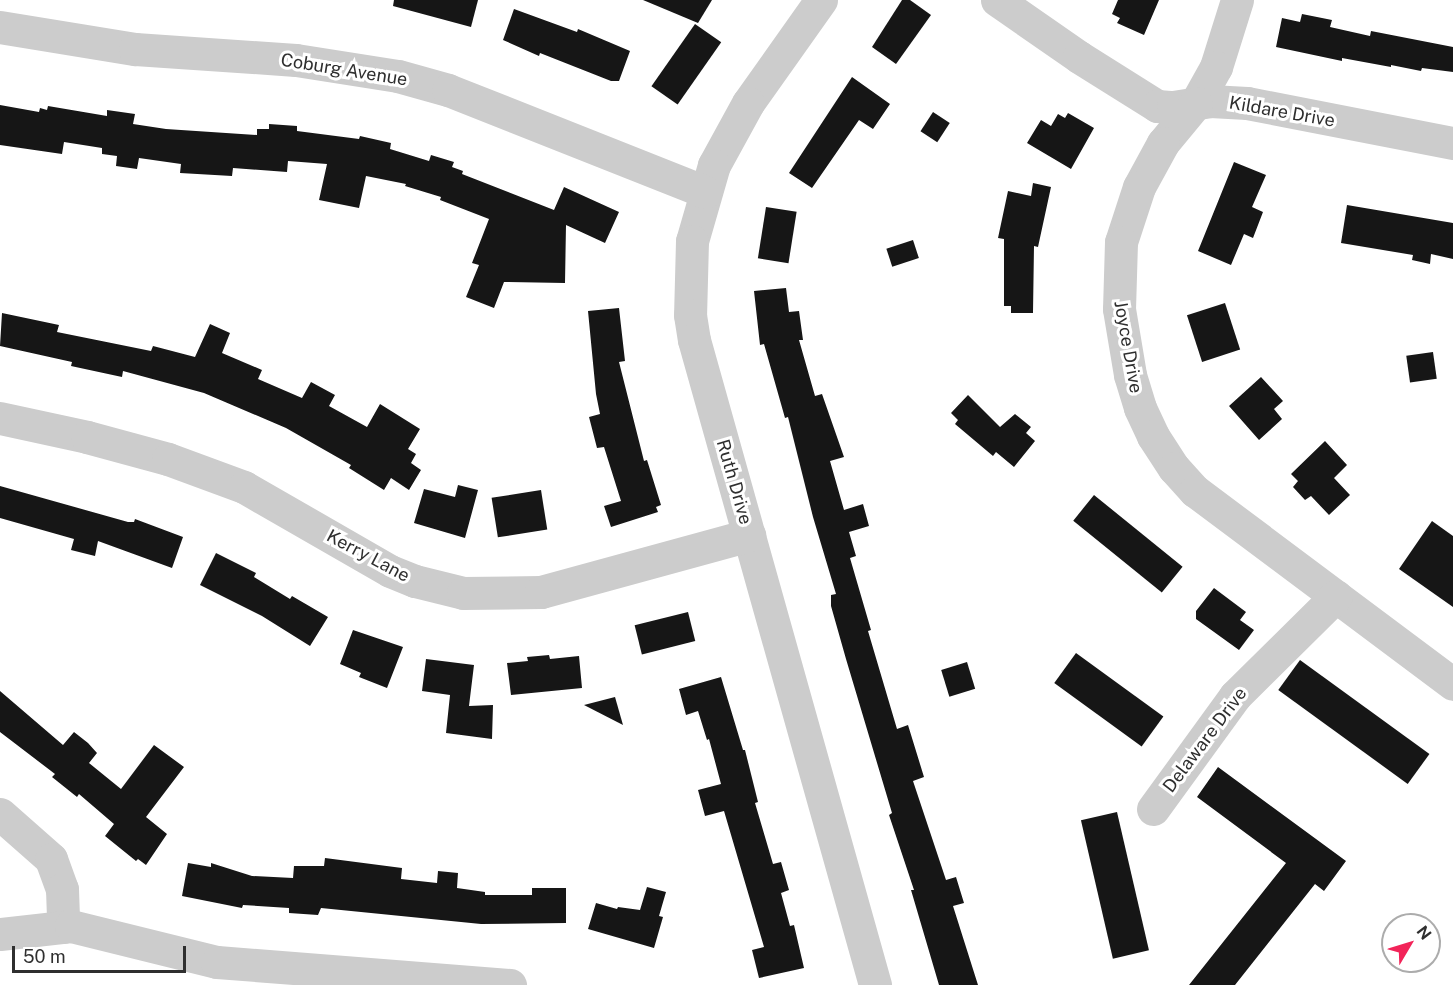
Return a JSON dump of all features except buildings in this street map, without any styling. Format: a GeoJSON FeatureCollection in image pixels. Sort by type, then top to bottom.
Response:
{"type":"FeatureCollection","features":[{"type":"Feature","properties":{"kind":"street","name":"Ruth Drive"},"geometry":{"type":"LineString","coordinates":[[821,0],[748,102],[724,143],[705,192],[692,241],[690,315],[694,340],[875,985]]}},
{"type":"Feature","properties":{"kind":"street","name":"Kildare Drive"},"geometry":{"type":"LineString","coordinates":[[997,0],[1107,76],[1157,106],[1173,107],[1210,101],[1246,103],[1453,143]]}},
{"type":"Feature","properties":{"kind":"street","name":"Joyce Drive"},"geometry":{"type":"LineString","coordinates":[[1237,0],[1224,47],[1196,103],[1162,143],[1139,188],[1121,242],[1119,309],[1130,375],[1140,408],[1153,436],[1174,468],[1220,512],[1453,684]]}},
{"type":"Feature","properties":{"kind":"street","name":"Coburg Avenue"},"geometry":{"type":"LineString","coordinates":[[0,27],[135,49],[296,60],[398,76],[448,90],[705,192]]}},
{"type":"Feature","properties":{"kind":"street","name":"Kerry Lane"},"geometry":{"type":"LineString","coordinates":[[0,418],[87,437],[168,459],[244,487],[390,571],[415,581],[463,593],[542,592],[585,583],[749,535]]}},
{"type":"Feature","properties":{"kind":"street","name":"Delaware Drive"},"geometry":{"type":"LineString","coordinates":[[1153,808],[1235,696],[1336,597]]}},
{"type":"Feature","properties":{"kind":"street"},"geometry":{"type":"LineString","coordinates":[[0,814],[51,859],[62,889],[63,927]]}},
{"type":"Feature","properties":{"kind":"street"},"geometry":{"type":"LineString","coordinates":[[0,934],[72,926],[217,962],[510,985]]}}]}
